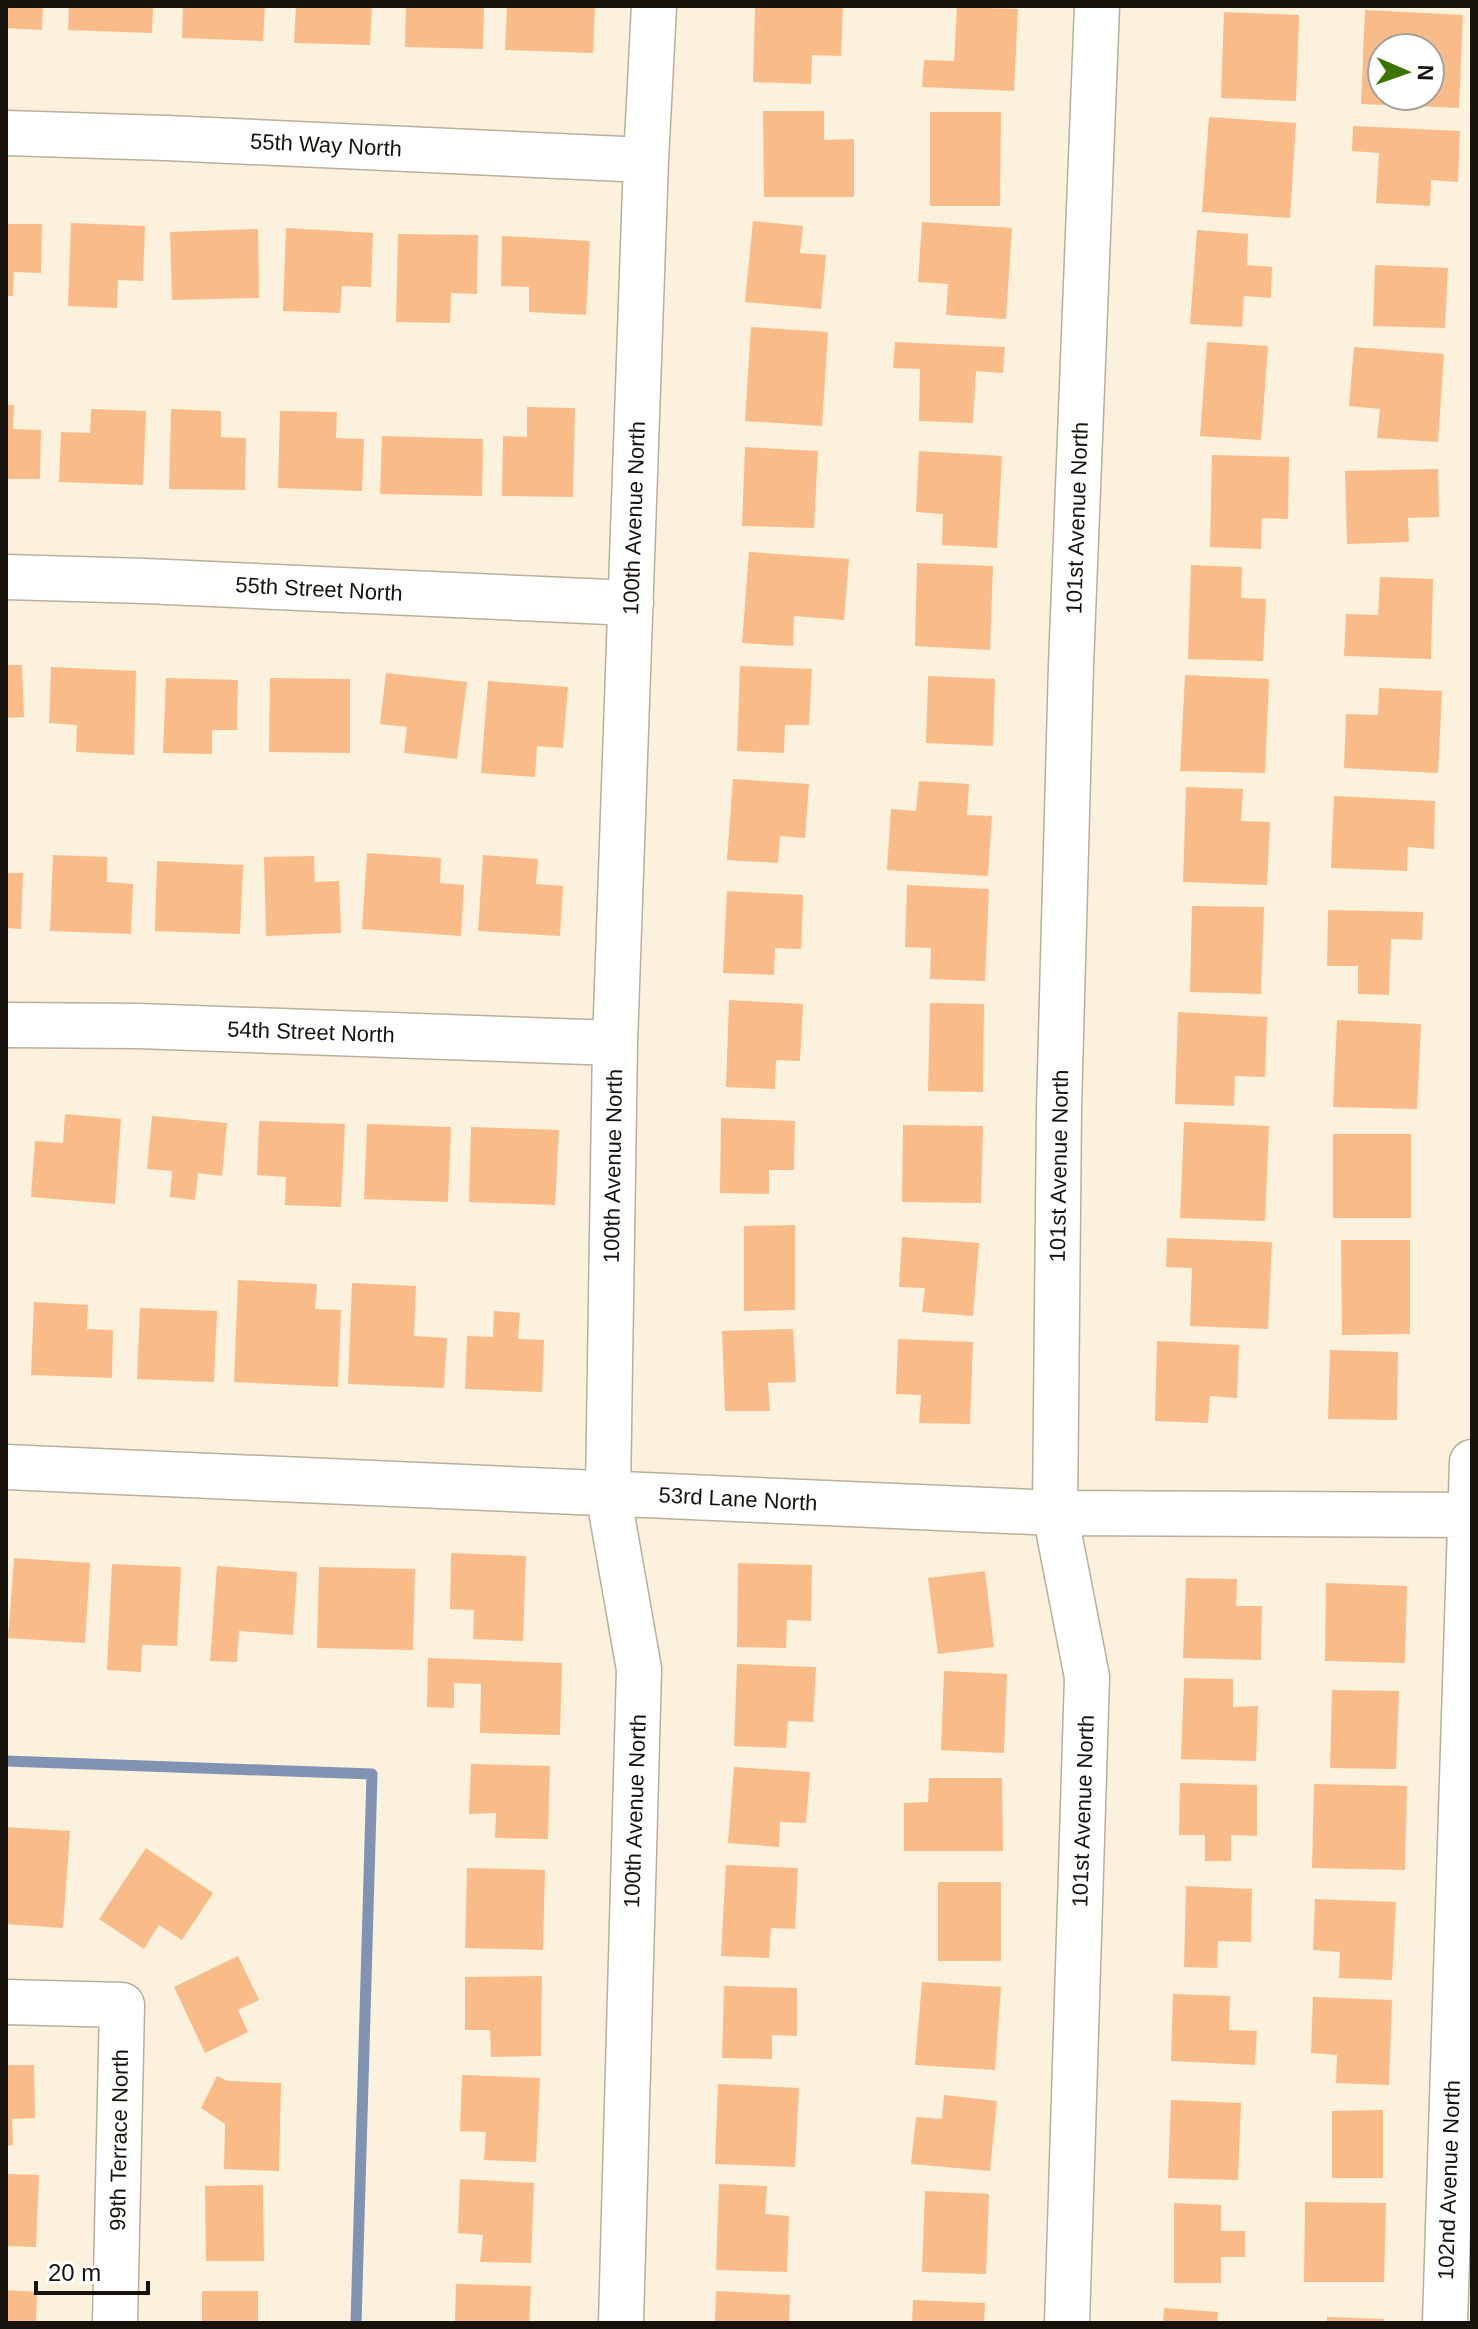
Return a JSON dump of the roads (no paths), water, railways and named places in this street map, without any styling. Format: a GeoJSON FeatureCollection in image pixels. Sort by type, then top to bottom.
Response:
{"type":"FeatureCollection","features":[{"type":"Feature","properties":{"kind":"street","name":"100th Avenue North"},"geometry":{"type":"LineString","coordinates":[[621,2323],[639,1669],[608,1493],[615,1043],[654,6]]}},
{"type":"Feature","properties":{"kind":"street","name":"101st Avenue North"},"geometry":{"type":"LineString","coordinates":[[1067,2323],[1087,1677],[1055,1513],[1059,1109],[1071,681],[1097,6]]}},
{"type":"Feature","properties":{"kind":"street","name":"55th Way North"},"geometry":{"type":"LineString","coordinates":[[6,133],[646,160]]}},
{"type":"Feature","properties":{"kind":"street","name":"55th Street North"},"geometry":{"type":"LineString","coordinates":[[6,577],[631,603]]}},
{"type":"Feature","properties":{"kind":"street","name":"54th Street North"},"geometry":{"type":"LineString","coordinates":[[6,1025],[138,1026],[615,1043]]}},
{"type":"Feature","properties":{"kind":"street","name":"102nd Avenue North"},"geometry":{"type":"LineString","coordinates":[[1445,2323],[1466,1789],[1472,1462]]}},
{"type":"Feature","properties":{"kind":"street","name":"53rd Lane North"},"geometry":{"type":"LineString","coordinates":[[6,1467],[1055,1513],[1470,1515]]}},
{"type":"Feature","properties":{"kind":"street","name":"99th Terrace North"},"geometry":{"type":"LineString","coordinates":[[6,2002],[122,2005],[115,2323]]}},
{"type":"Feature","properties":{"kind":"waterway"},"geometry":{"type":"LineString","coordinates":[[6,1761],[372,1774],[356,2323]]}}]}
